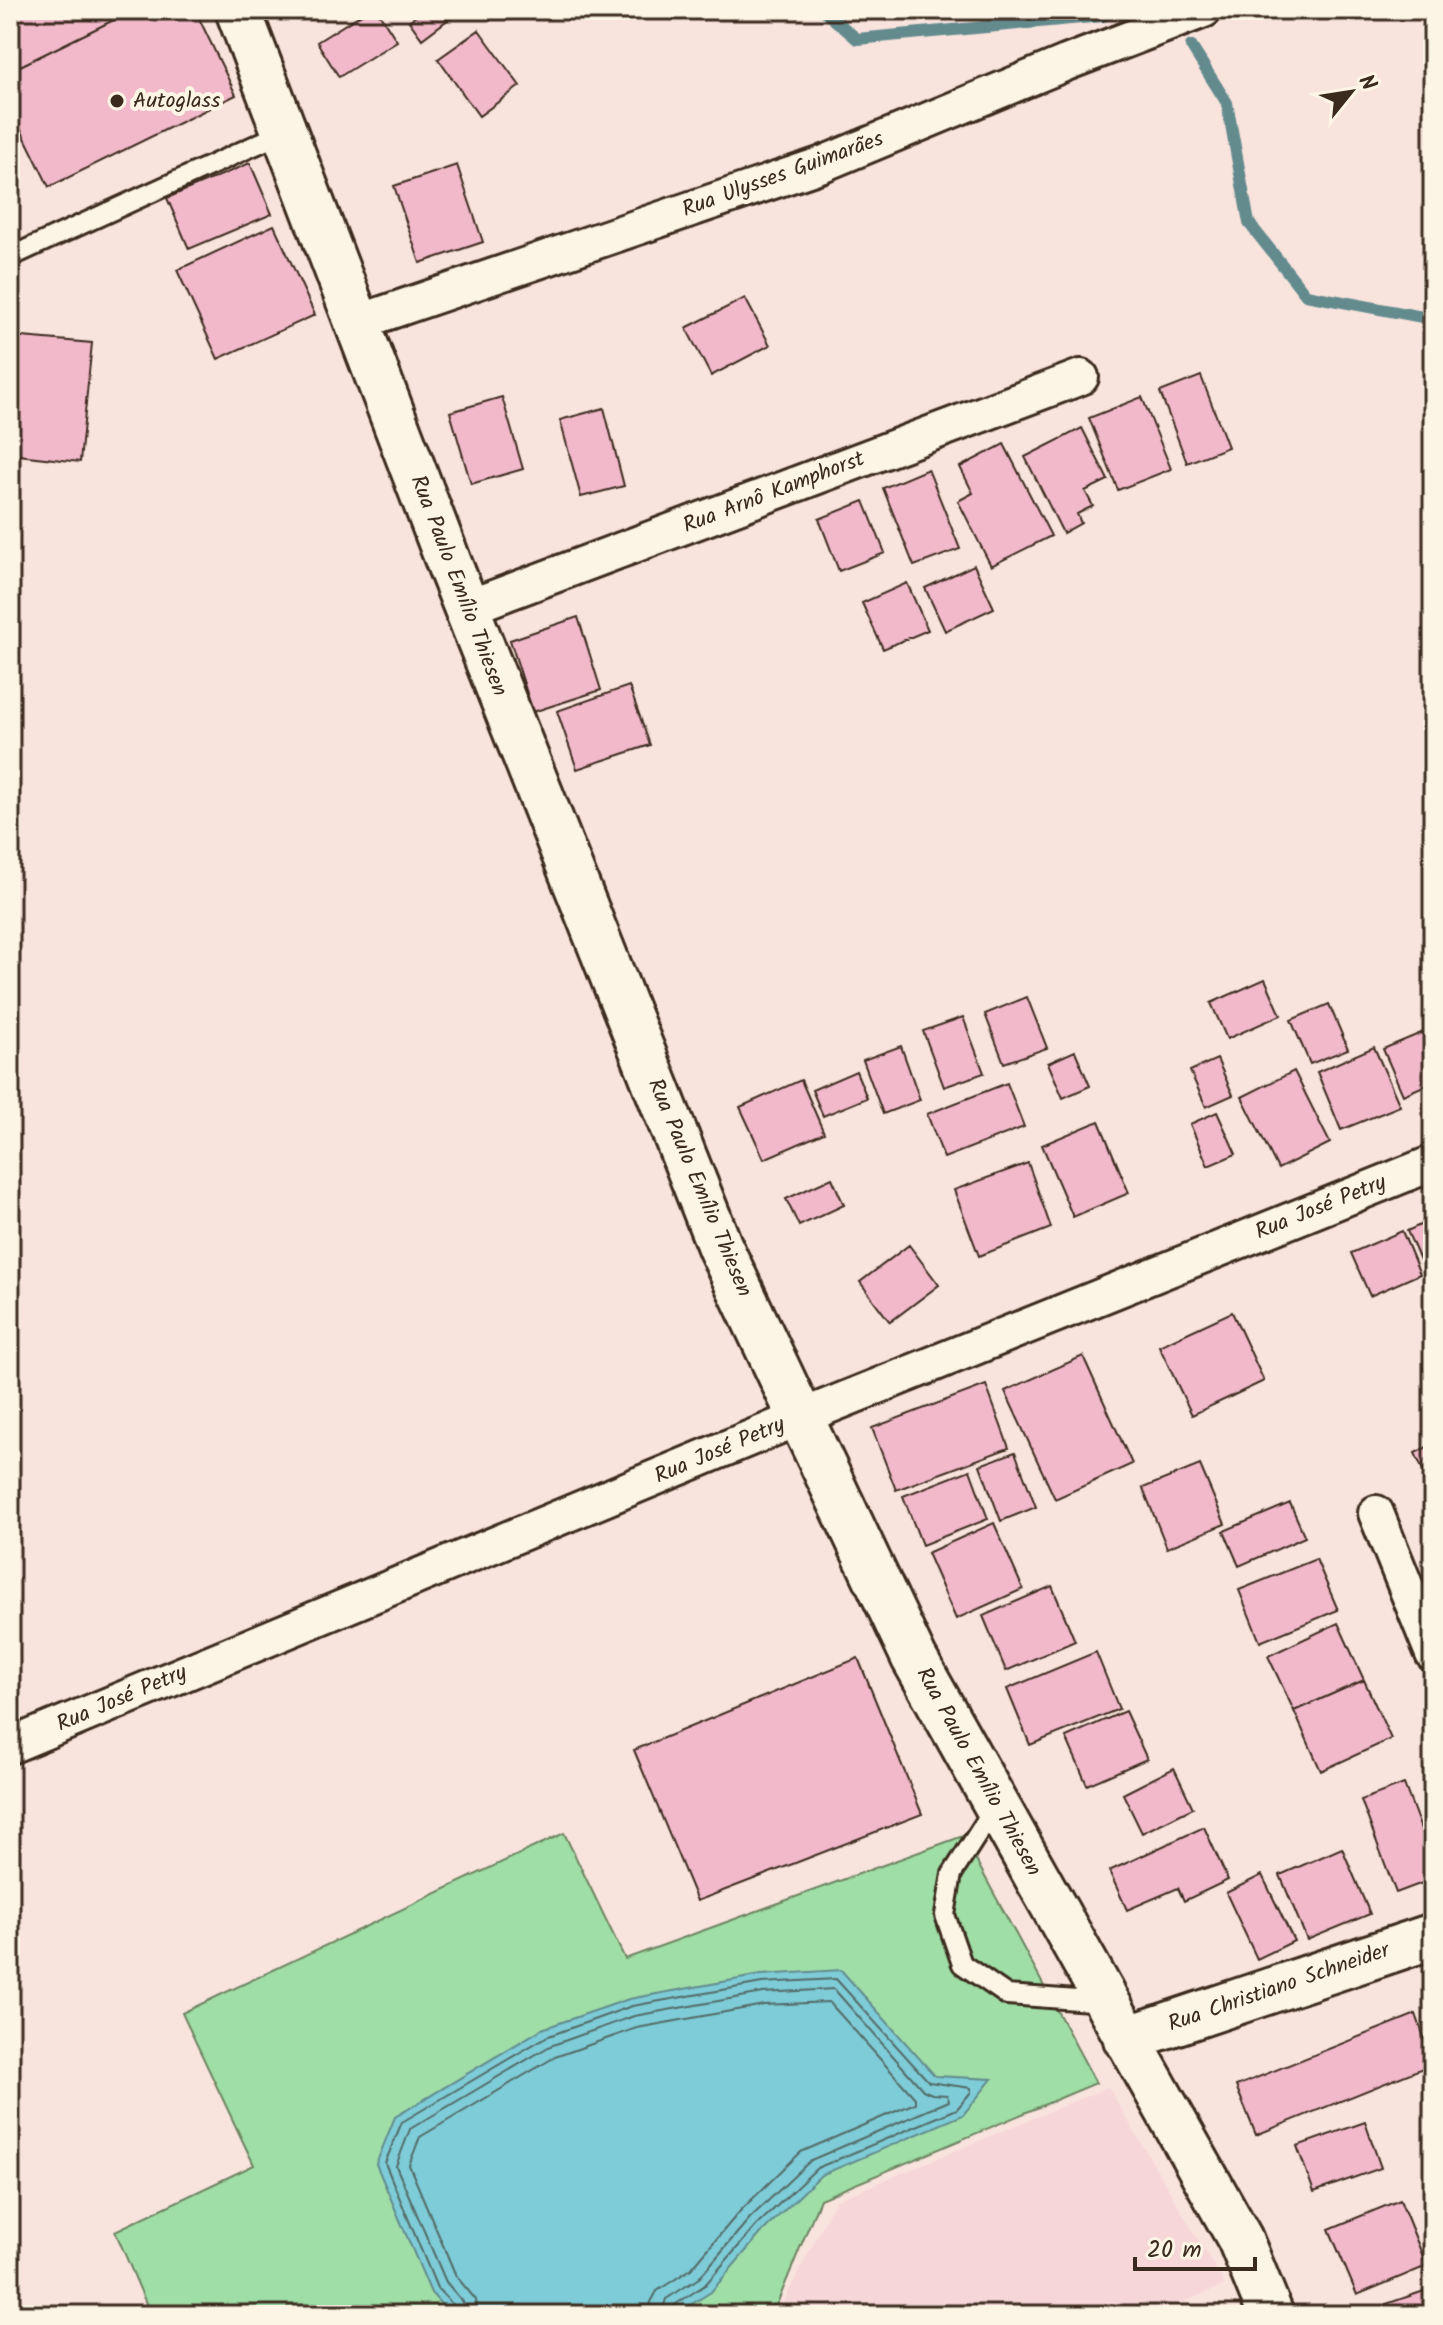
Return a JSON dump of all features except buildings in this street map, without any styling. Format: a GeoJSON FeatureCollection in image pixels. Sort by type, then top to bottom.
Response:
{"type":"FeatureCollection","features":[{"type":"Feature","properties":{"kind":"main road","name":"Rua Paulo Emílio Thiesen"},"geometry":{"type":"LineString","coordinates":[[238,10],[467,608],[720,1247],[914,1658],[1240,2239],[1271,2315]]}},
{"type":"Feature","properties":{"kind":"main road","name":"Rua Christiano Schneider"},"geometry":{"type":"LineString","coordinates":[[1116,2021],[1433,1936]]}},
{"type":"Feature","properties":{"kind":"street","name":"Rua Ulysses Guimarães"},"geometry":{"type":"LineString","coordinates":[[356,323],[820,165],[1066,63],[1204,10]]}},
{"type":"Feature","properties":{"kind":"street","name":"Rua Arnô Kamphorst"},"geometry":{"type":"LineString","coordinates":[[467,608],[1081,377]]}},
{"type":"Feature","properties":{"kind":"street","name":"Rua José Petry"},"geometry":{"type":"LineString","coordinates":[[10,1746],[801,1417],[1433,1163]]}},
{"type":"Feature","properties":{"kind":"street"},"geometry":{"type":"LineString","coordinates":[[1376,1513],[1433,1654]]}},
{"type":"Feature","properties":{"kind":"lane"},"geometry":{"type":"LineString","coordinates":[[10,257],[284,132]]}},
{"type":"Feature","properties":{"kind":"lane"},"geometry":{"type":"LineString","coordinates":[[997,1805],[952,1874],[945,1915],[962,1964],[1007,1995],[1116,2021]]}},
{"type":"Feature","properties":{"kind":"shaded area"},"geometry":{"type":"Polygon","coordinates":[[[1108,2087],[1225,2285],[1150,2315],[751,2315],[784,2301],[835,2201],[1108,2087]]]}},
{"type":"Feature","properties":{"kind":"green space"},"geometry":{"type":"Polygon","coordinates":[[[564,1833],[625,1959],[963,1836],[1096,2083],[820,2199],[777,2304],[750,2315],[151,2315],[115,2231],[254,2165],[182,2013],[564,1833]]]}},
{"type":"Feature","properties":{"kind":"water"},"geometry":{"type":"Polygon","coordinates":[[[841,1970],[935,2076],[992,2079],[963,2115],[821,2175],[763,2231],[711,2292],[674,2315],[451,2315],[431,2293],[376,2164],[395,2117],[542,2029],[629,1999],[761,1975],[841,1970]]]}},
{"type":"Feature","properties":{"kind":"waterway"},"geometry":{"type":"LineString","coordinates":[[823,10],[857,39],[1103,16]]}},
{"type":"Feature","properties":{"kind":"waterway"},"geometry":{"type":"LineString","coordinates":[[1191,46],[1227,103],[1249,223],[1306,295],[1433,319]]}},
{"type":"Feature","properties":{"kind":"place","name":"Autoglass"},"geometry":{"type":"Point","coordinates":[117,101]}}]}
